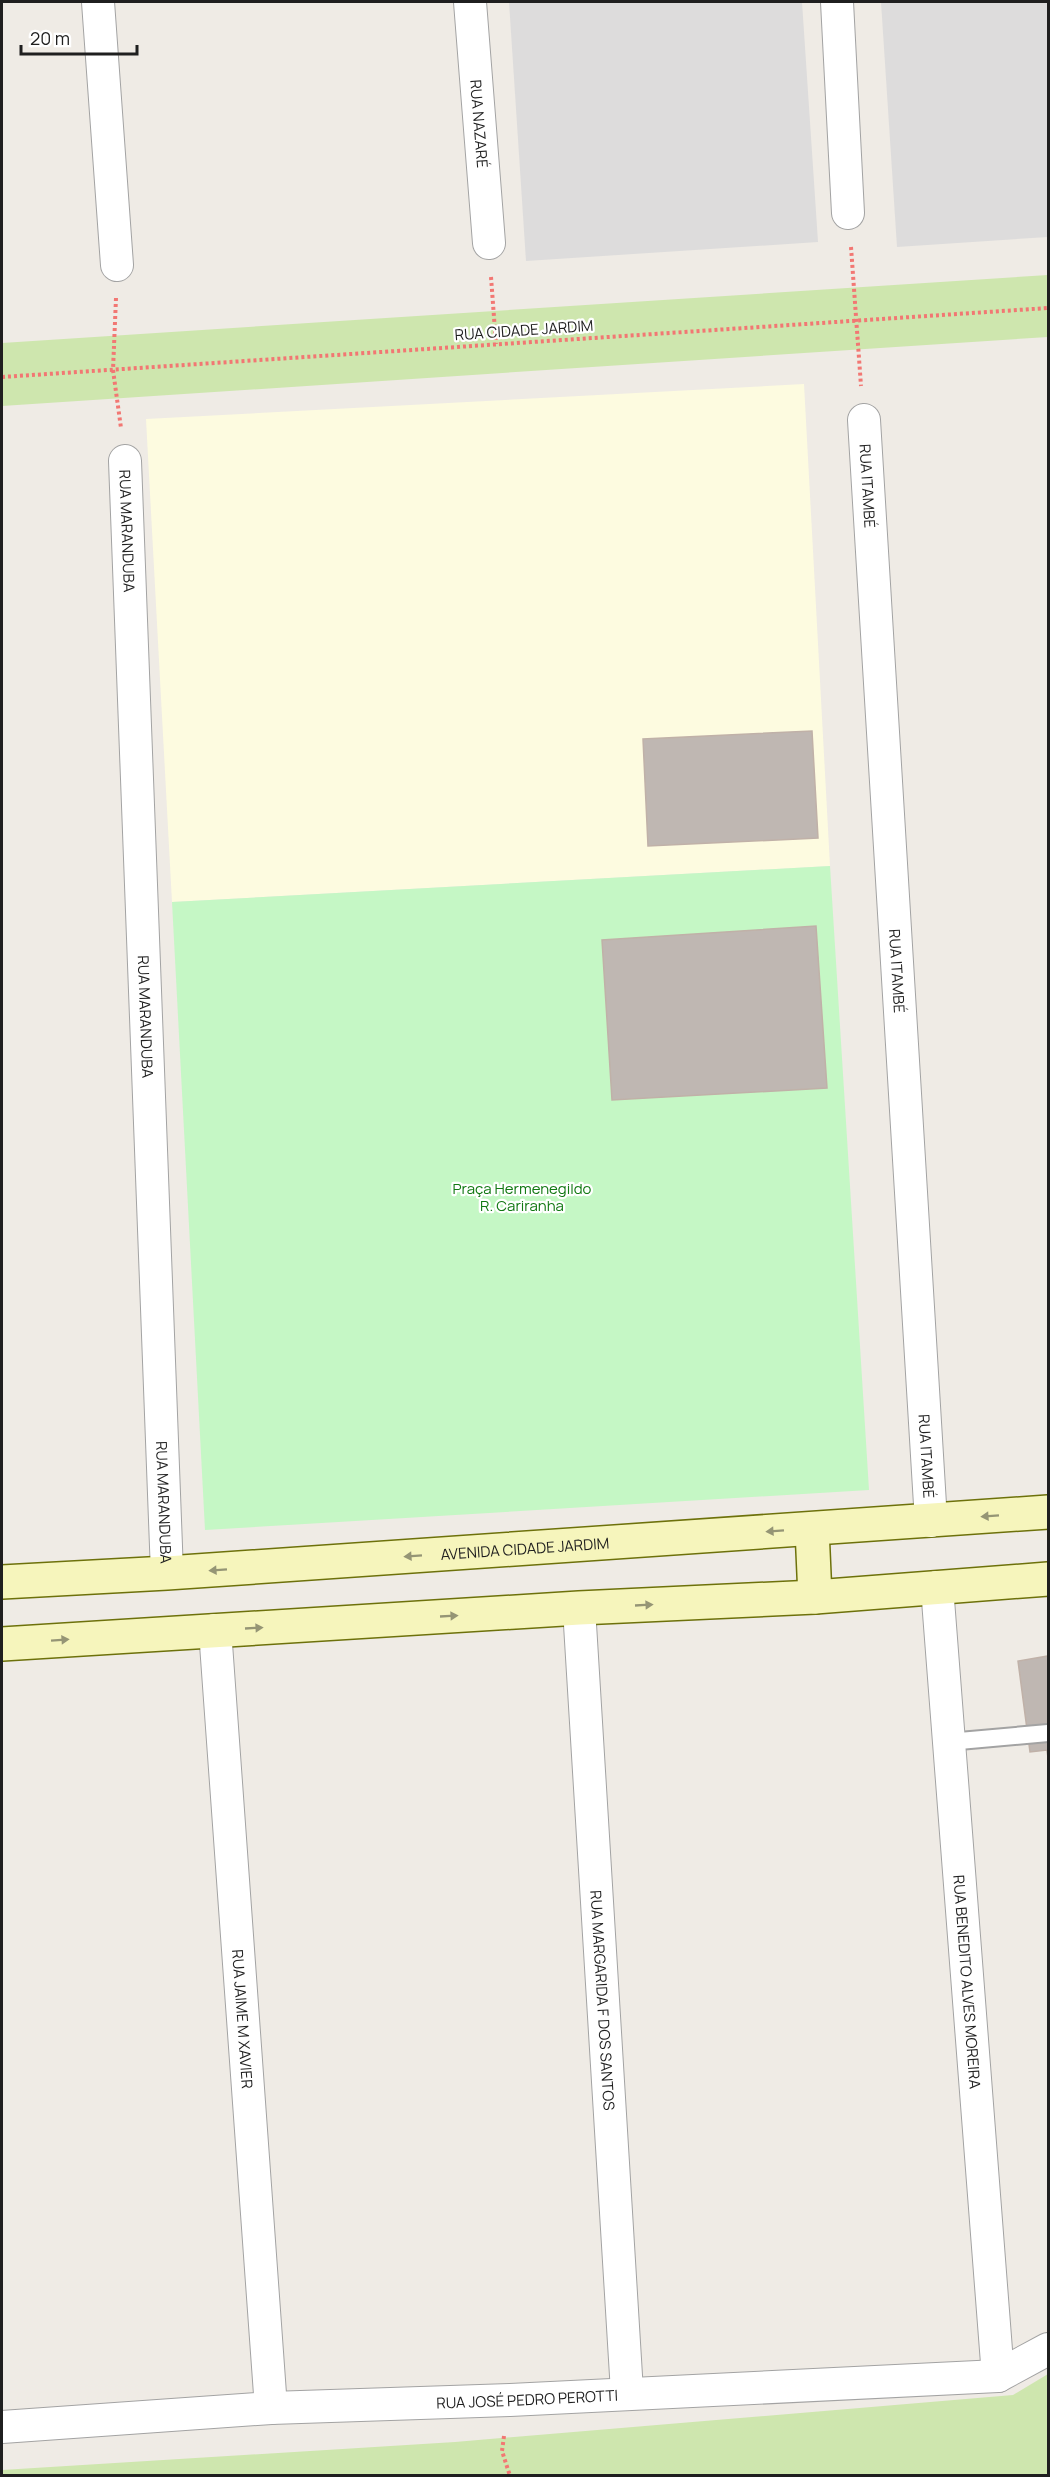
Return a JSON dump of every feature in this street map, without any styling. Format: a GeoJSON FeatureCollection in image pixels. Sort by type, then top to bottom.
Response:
{"type":"FeatureCollection","features":[{"type":"Feature","properties":{"kind":"main road","name":"AVENIDA CIDADE JARDIM"},"geometry":{"type":"LineString","coordinates":[[2,1582],[167,1573],[1048,1512]]}},
{"type":"Feature","properties":{"kind":"main road"},"geometry":{"type":"LineString","coordinates":[[812,1529],[815,1597]]}},
{"type":"Feature","properties":{"kind":"main road"},"geometry":{"type":"LineString","coordinates":[[2,1644],[579,1608],[815,1597],[1048,1579]]}},
{"type":"Feature","properties":{"kind":"street"},"geometry":{"type":"LineString","coordinates":[[98,2],[117,265]]}},
{"type":"Feature","properties":{"kind":"street","name":"RUA NAZARÉ"},"geometry":{"type":"LineString","coordinates":[[470,2],[489,243]]}},
{"type":"Feature","properties":{"kind":"street"},"geometry":{"type":"LineString","coordinates":[[837,2],[848,213]]}},
{"type":"Feature","properties":{"kind":"street","name":"RUA ITAMBÉ"},"geometry":{"type":"LineString","coordinates":[[864,420],[931,1521]]}},
{"type":"Feature","properties":{"kind":"street","name":"RUA MARANDUBA"},"geometry":{"type":"LineString","coordinates":[[125,461],[167,1573]]}},
{"type":"Feature","properties":{"kind":"street","name":"RUA BENEDITO ALVES MOREIRA"},"geometry":{"type":"LineString","coordinates":[[937,1587],[998,2376]]}},
{"type":"Feature","properties":{"kind":"street","name":"RUA MARGARIDA F DOS SANTOS"},"geometry":{"type":"LineString","coordinates":[[579,1608],[627,2392]]}},
{"type":"Feature","properties":{"kind":"street","name":"RUA JAIME M XAVIER"},"geometry":{"type":"LineString","coordinates":[[215,1630],[271,2408]]}},
{"type":"Feature","properties":{"kind":"street","name":"RUA JOSÉ PEDRO PEROTTI"},"geometry":{"type":"LineString","coordinates":[[2,2427],[271,2408],[510,2400],[627,2392],[998,2376],[1048,2349]]}},
{"type":"Feature","properties":{"kind":"lane"},"geometry":{"type":"LineString","coordinates":[[948,1742],[1048,1733]]}},
{"type":"Feature","properties":{"kind":"path"},"geometry":{"type":"LineString","coordinates":[[848,213],[864,420]]}},
{"type":"Feature","properties":{"kind":"path"},"geometry":{"type":"LineString","coordinates":[[489,243],[496,344]]}},
{"type":"Feature","properties":{"kind":"path"},"geometry":{"type":"LineString","coordinates":[[117,265],[113,370],[125,461]]}},
{"type":"Feature","properties":{"kind":"path","name":"RUA CIDADE JARDIM"},"geometry":{"type":"LineString","coordinates":[[2,377],[1048,308]]}},
{"type":"Feature","properties":{"kind":"shaded area"},"geometry":{"type":"Polygon","coordinates":[[[509,2],[802,2],[818,242],[526,261],[509,2]]]}},
{"type":"Feature","properties":{"kind":"shaded area"},"geometry":{"type":"Polygon","coordinates":[[[881,2],[1048,2],[1048,237],[897,247],[881,2]]]}},
{"type":"Feature","properties":{"kind":"shaded area"},"geometry":{"type":"Polygon","coordinates":[[[804,384],[830,866],[172,902],[146,419],[804,384]]]}},
{"type":"Feature","properties":{"kind":"green space"},"geometry":{"type":"Polygon","coordinates":[[[1048,275],[1048,337],[2,406],[2,343],[1048,275]]]}},
{"type":"Feature","properties":{"kind":"green space","name":"Praça Hermenegildo R. Cariranha"},"geometry":{"type":"Polygon","coordinates":[[[830,866],[869,1490],[205,1530],[172,902],[830,866]]]}},
{"type":"Feature","properties":{"kind":"green space"},"geometry":{"type":"Polygon","coordinates":[[[1048,2374],[1048,2475],[2,2475],[2,2470],[455,2442],[1013,2395],[1048,2374]]]}},
{"type":"Feature","properties":{"kind":"building"},"geometry":{"type":"Polygon","coordinates":[[[812,731],[818,838],[648,846],[643,739],[812,731]]]}},
{"type":"Feature","properties":{"kind":"building"},"geometry":{"type":"Polygon","coordinates":[[[816,926],[827,1088],[612,1100],[602,940],[816,926]]]}},
{"type":"Feature","properties":{"kind":"building"},"geometry":{"type":"Polygon","coordinates":[[[1048,1656],[1048,1758],[1047,1750],[1030,1752],[1018,1661],[1048,1656]]]}}]}
